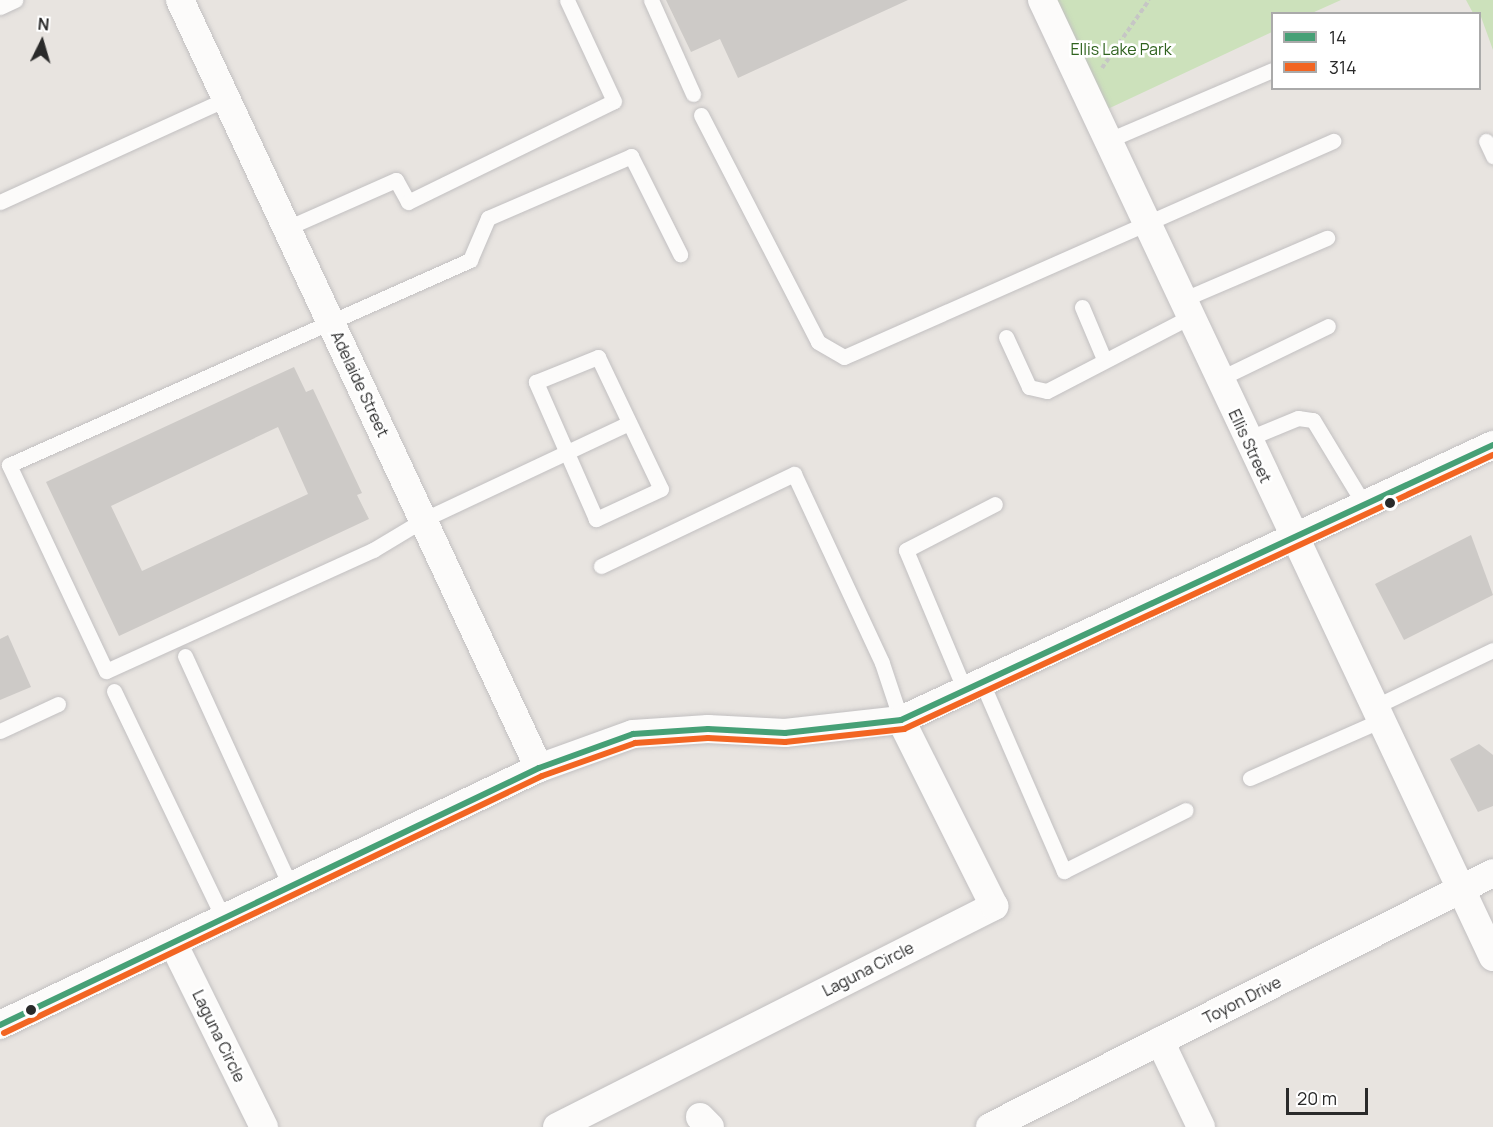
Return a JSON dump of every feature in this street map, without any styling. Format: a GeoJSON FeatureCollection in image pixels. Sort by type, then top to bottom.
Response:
{"type":"FeatureCollection","features":[{"type":"Feature","properties":{"kind":"street","name":"Ellis Street"},"geometry":{"type":"LineString","coordinates":[[1042,0],[1293,540],[1493,957]]}},
{"type":"Feature","properties":{"kind":"street","name":"Adelaide Street"},"geometry":{"type":"LineString","coordinates":[[185,2],[226,99],[539,768]]}},
{"type":"Feature","properties":{"kind":"street"},"geometry":{"type":"LineString","coordinates":[[0,1025],[225,922],[539,768],[633,734],[708,729],[785,734],[901,720],[974,689],[1493,445]]}},
{"type":"Feature","properties":{"kind":"street","name":"Laguna Circle"},"geometry":{"type":"LineString","coordinates":[[557,1127],[994,906],[901,720]]}},
{"type":"Feature","properties":{"kind":"street","name":"Toyon Drive"},"geometry":{"type":"LineString","coordinates":[[990,1127],[1493,873]]}},
{"type":"Feature","properties":{"kind":"street","name":"Laguna Circle"},"geometry":{"type":"LineString","coordinates":[[174,945],[264,1127]]}},
{"type":"Feature","properties":{"kind":"street"},"geometry":{"type":"LineString","coordinates":[[1160,1041],[1201,1127]]}},
{"type":"Feature","properties":{"kind":"lane"},"geometry":{"type":"LineString","coordinates":[[0,7],[15,0]]}},
{"type":"Feature","properties":{"kind":"lane"},"geometry":{"type":"LineString","coordinates":[[287,228],[396,180],[408,202],[614,101],[567,0]]}},
{"type":"Feature","properties":{"kind":"lane"},"geometry":{"type":"LineString","coordinates":[[651,0],[693,93]]}},
{"type":"Feature","properties":{"kind":"lane"},"geometry":{"type":"LineString","coordinates":[[1108,140],[1271,70]]}},
{"type":"Feature","properties":{"kind":"lane"},"geometry":{"type":"LineString","coordinates":[[0,202],[226,99]]}},
{"type":"Feature","properties":{"kind":"lane"},"geometry":{"type":"LineString","coordinates":[[701,115],[818,342],[844,357],[861,354],[1145,220],[1333,141]]}},
{"type":"Feature","properties":{"kind":"lane"},"geometry":{"type":"LineString","coordinates":[[1486,141],[1493,156]]}},
{"type":"Feature","properties":{"kind":"lane"},"geometry":{"type":"LineString","coordinates":[[629,423],[423,520],[373,550],[106,671],[9,465],[470,260],[488,218],[631,156],[680,254]]}},
{"type":"Feature","properties":{"kind":"lane"},"geometry":{"type":"LineString","coordinates":[[1006,337],[1029,387],[1038,392],[1104,359],[1186,308],[1327,238]]}},
{"type":"Feature","properties":{"kind":"lane"},"geometry":{"type":"LineString","coordinates":[[1082,307],[1104,359]]}},
{"type":"Feature","properties":{"kind":"lane"},"geometry":{"type":"LineString","coordinates":[[1219,379],[1328,326]]}},
{"type":"Feature","properties":{"kind":"lane"},"geometry":{"type":"LineString","coordinates":[[598,357],[661,489],[596,519],[567,453],[536,382],[598,357]]}},
{"type":"Feature","properties":{"kind":"lane"},"geometry":{"type":"LineString","coordinates":[[1247,439],[1298,418],[1313,420],[1365,506]]}},
{"type":"Feature","properties":{"kind":"lane"},"geometry":{"type":"LineString","coordinates":[[601,566],[794,474],[882,663],[901,720]]}},
{"type":"Feature","properties":{"kind":"lane"},"geometry":{"type":"LineString","coordinates":[[996,504],[906,550],[1064,871],[1186,810]]}},
{"type":"Feature","properties":{"kind":"lane"},"geometry":{"type":"LineString","coordinates":[[1250,778],[1376,714],[1493,650]]}},
{"type":"Feature","properties":{"kind":"lane"},"geometry":{"type":"LineString","coordinates":[[185,656],[291,890]]}},
{"type":"Feature","properties":{"kind":"lane"},"geometry":{"type":"LineString","coordinates":[[114,691],[225,922]]}},
{"type":"Feature","properties":{"kind":"lane"},"geometry":{"type":"LineString","coordinates":[[0,731],[58,704]]}},
{"type":"Feature","properties":{"kind":"path"},"geometry":{"type":"LineString","coordinates":[[1082,84],[1113,59],[1149,0]]}},
{"type":"Feature","properties":{"kind":"green space","name":"Ellis Lake Park"},"geometry":{"type":"Polygon","coordinates":[[[1042,0],[1341,0],[1314,12],[1271,12],[1271,32],[1097,114],[1042,0]]]}},
{"type":"Feature","properties":{"kind":"green space"},"geometry":{"type":"Polygon","coordinates":[[[1466,0],[1493,0],[1493,50],[1481,12],[1472,12],[1466,0]]]}},
{"type":"Feature","properties":{"kind":"building"},"geometry":{"type":"Polygon","coordinates":[[[666,0],[908,0],[738,78],[720,39],[691,52],[666,0]]]}},
{"type":"Feature","properties":{"kind":"building"},"geometry":{"type":"Polygon","coordinates":[[[294,367],[306,392],[313,389],[362,493],[357,495],[369,519],[119,636],[46,482],[294,367]],[[278,427],[111,506],[142,571],[308,494],[278,427]]]}},
{"type":"Feature","properties":{"kind":"building"},"geometry":{"type":"Polygon","coordinates":[[[1471,535],[1493,595],[1404,640],[1375,584],[1471,535]]]}},
{"type":"Feature","properties":{"kind":"building"},"geometry":{"type":"Polygon","coordinates":[[[8,635],[31,687],[0,700],[0,639],[8,635]]]}},
{"type":"Feature","properties":{"kind":"building"},"geometry":{"type":"Polygon","coordinates":[[[1479,744],[1493,755],[1493,806],[1478,812],[1450,759],[1479,744]]]}},
{"type":"Feature","properties":{"kind":"transit line","name":"14"},"geometry":{"type":"LineString","coordinates":[[0,1025],[539,768],[633,734],[708,729],[785,733],[901,720],[1493,445]]}},
{"type":"Feature","properties":{"kind":"transit line","name":"314"},"geometry":{"type":"LineString","coordinates":[[4,1033],[542,776],[635,743],[708,738],[785,742],[904,729],[1493,455]]}}]}
